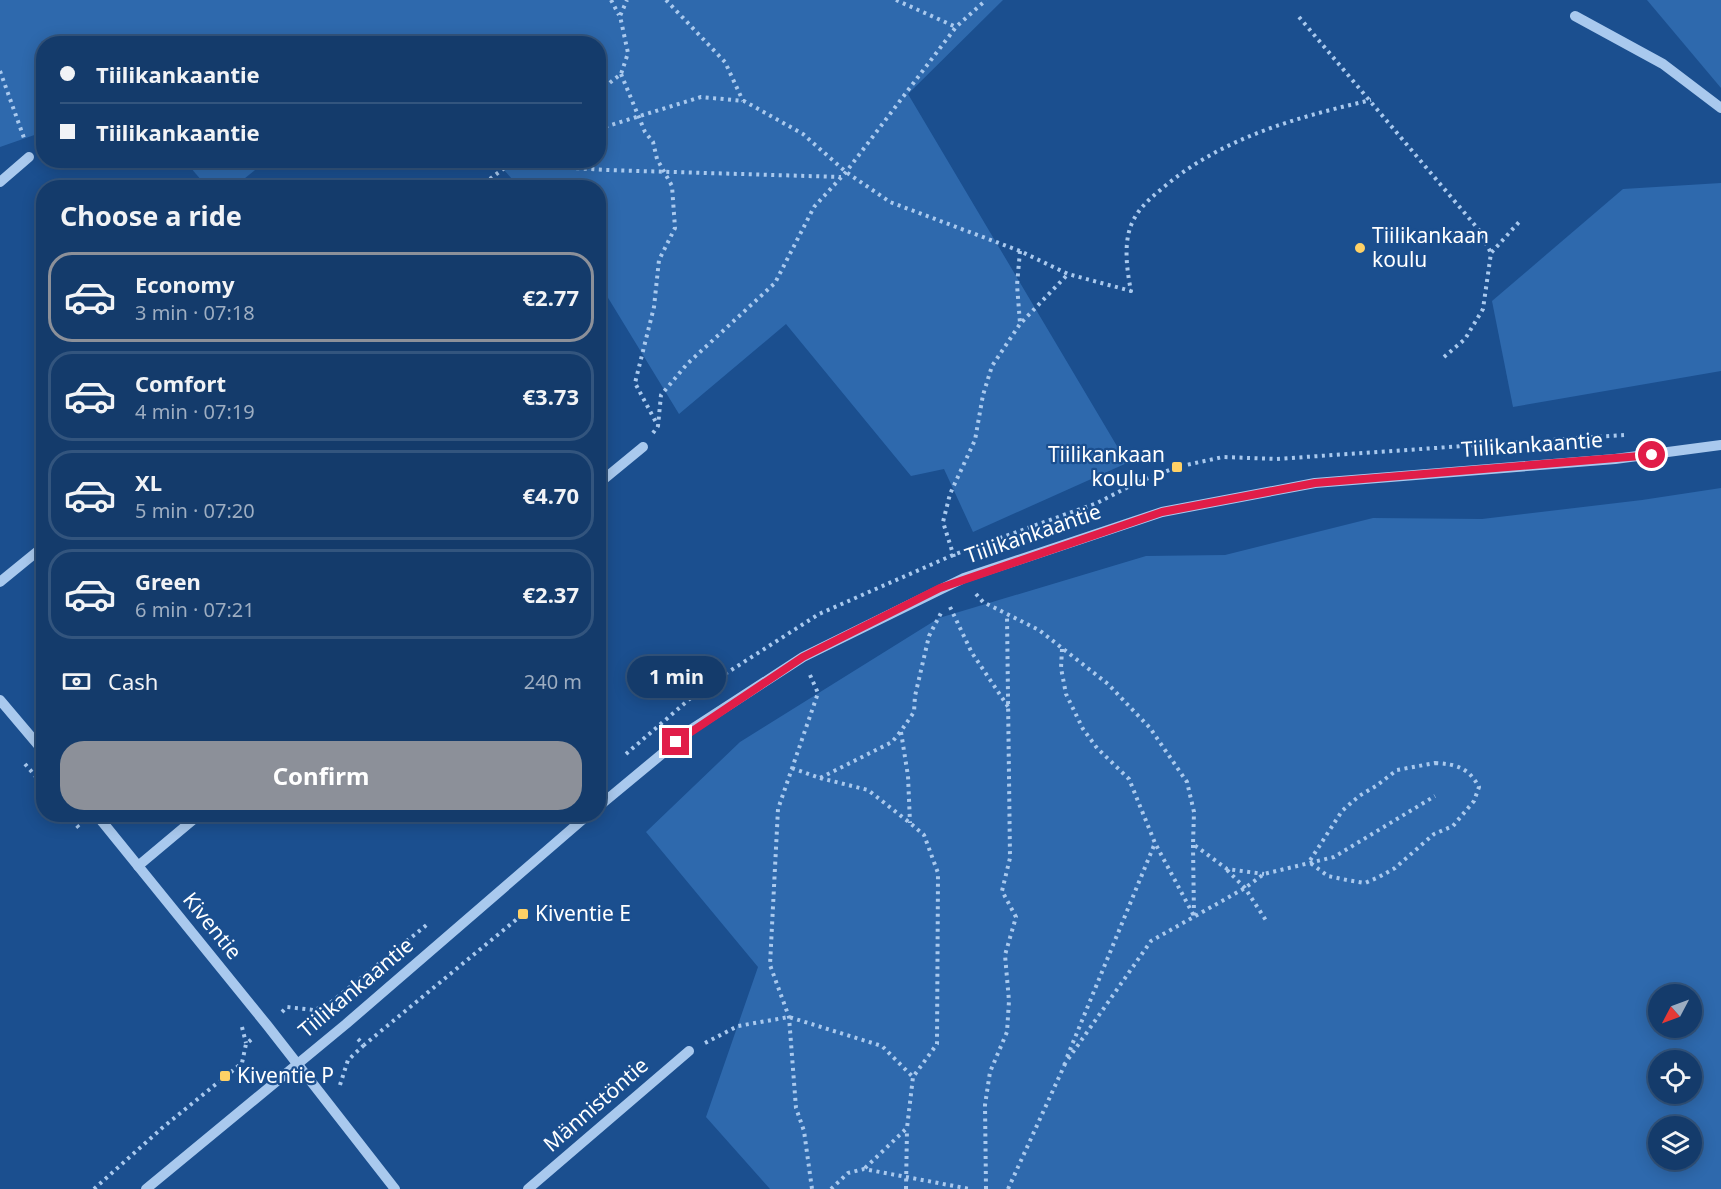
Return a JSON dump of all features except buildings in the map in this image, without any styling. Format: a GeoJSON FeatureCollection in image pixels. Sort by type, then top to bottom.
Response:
{"type":"FeatureCollection","features":[{"type":"Feature","properties":{"kind":"street"},"geometry":{"type":"LineString","coordinates":[[1575,16],[1663,64],[1721,108]]}},
{"type":"Feature","properties":{"kind":"street"},"geometry":{"type":"LineString","coordinates":[[0,182],[29,157]]}},
{"type":"Feature","properties":{"kind":"street","name":"Tiilikankaantie"},"geometry":{"type":"LineString","coordinates":[[606,800],[692,729],[803,657],[964,578],[1162,512],[1315,483],[1616,459],[1721,445]]}},
{"type":"Feature","properties":{"kind":"street"},"geometry":{"type":"LineString","coordinates":[[606,477],[643,447]]}},
{"type":"Feature","properties":{"kind":"street"},"geometry":{"type":"LineString","coordinates":[[0,582],[36,553]]}},
{"type":"Feature","properties":{"kind":"street"},"geometry":{"type":"LineString","coordinates":[[0,700],[36,743]]}},
{"type":"Feature","properties":{"kind":"street","name":"Kiventie"},"geometry":{"type":"LineString","coordinates":[[102,822],[267,1025],[395,1189]]}},
{"type":"Feature","properties":{"kind":"street"},"geometry":{"type":"LineString","coordinates":[[138,866],[190,822]]}},
{"type":"Feature","properties":{"kind":"street","name":"Tiilikankaantie"},"geometry":{"type":"LineString","coordinates":[[146,1189],[346,1024],[580,822]]}},
{"type":"Feature","properties":{"kind":"street","name":"Männistöntie"},"geometry":{"type":"LineString","coordinates":[[528,1189],[689,1051]]}},
{"type":"Feature","properties":{"kind":"path"},"geometry":{"type":"LineString","coordinates":[[606,86],[621,74],[628,53],[620,16],[611,0]]}},
{"type":"Feature","properties":{"kind":"path"},"geometry":{"type":"LineString","coordinates":[[620,16],[627,0]]}},
{"type":"Feature","properties":{"kind":"path"},"geometry":{"type":"LineString","coordinates":[[666,0],[725,62],[744,101]]}},
{"type":"Feature","properties":{"kind":"path"},"geometry":{"type":"LineString","coordinates":[[896,0],[956,27]]}},
{"type":"Feature","properties":{"kind":"path"},"geometry":{"type":"LineString","coordinates":[[643,447],[658,426],[661,395],[687,364],[775,283],[814,207],[846,171],[956,27],[986,0]]}},
{"type":"Feature","properties":{"kind":"path"},"geometry":{"type":"LineString","coordinates":[[1299,17],[1479,230],[1491,252]]}},
{"type":"Feature","properties":{"kind":"path"},"geometry":{"type":"LineString","coordinates":[[0,71],[29,157]]}},
{"type":"Feature","properties":{"kind":"path"},"geometry":{"type":"LineString","coordinates":[[621,74],[645,132],[653,142],[657,159],[672,186],[675,228],[659,260],[654,307],[636,383],[658,426]]}},
{"type":"Feature","properties":{"kind":"path"},"geometry":{"type":"LineString","coordinates":[[606,127],[701,97],[744,101],[803,134],[846,171],[890,202],[1020,251],[1068,274],[1131,291],[1127,270],[1131,224],[1143,205],[1186,169],[1226,146],[1303,116],[1371,100]]}},
{"type":"Feature","properties":{"kind":"path"},"geometry":{"type":"LineString","coordinates":[[488,180],[504,168]]}},
{"type":"Feature","properties":{"kind":"path"},"geometry":{"type":"LineString","coordinates":[[598,168],[841,177]]}},
{"type":"Feature","properties":{"kind":"path"},"geometry":{"type":"LineString","coordinates":[[1444,357],[1465,339],[1483,309],[1491,252],[1520,221]]}},
{"type":"Feature","properties":{"kind":"path"},"geometry":{"type":"LineString","coordinates":[[1020,251],[1017,285],[1020,324]]}},
{"type":"Feature","properties":{"kind":"path"},"geometry":{"type":"LineString","coordinates":[[1068,274],[1020,324],[992,366],[983,394],[975,440],[950,494],[944,522],[953,555],[964,578],[983,602],[1039,630],[1108,684],[1150,728],[1187,782],[1194,812],[1194,916]]}},
{"type":"Feature","properties":{"kind":"path"},"geometry":{"type":"LineString","coordinates":[[943,587],[950,598],[950,611],[990,683],[1010,710]]}},
{"type":"Feature","properties":{"kind":"path"},"geometry":{"type":"LineString","coordinates":[[820,778],[892,742],[914,712],[915,696],[928,636],[942,611],[943,587]]}},
{"type":"Feature","properties":{"kind":"path"},"geometry":{"type":"LineString","coordinates":[[986,1189],[985,1105],[990,1072],[1007,1032],[1009,1001],[1005,955],[1016,916],[1002,891],[1010,858],[1008,616]]}},
{"type":"Feature","properties":{"kind":"path"},"geometry":{"type":"LineString","coordinates":[[1062,648],[1061,668],[1070,702],[1083,729],[1097,748],[1129,779],[1155,843],[1194,916]]}},
{"type":"Feature","properties":{"kind":"path"},"geometry":{"type":"LineString","coordinates":[[803,657],[818,693],[778,809],[770,965],[789,1017],[796,1108],[804,1131],[812,1189]]}},
{"type":"Feature","properties":{"kind":"path"},"geometry":{"type":"LineString","coordinates":[[901,731],[908,776],[910,823]]}},
{"type":"Feature","properties":{"kind":"path"},"geometry":{"type":"LineString","coordinates":[[1436,763],[1455,764],[1464,768],[1479,787],[1474,801],[1453,826],[1434,834],[1395,868],[1372,880],[1365,883],[1328,876],[1309,862],[1342,811],[1397,770],[1436,763]]}},
{"type":"Feature","properties":{"kind":"path"},"geometry":{"type":"LineString","coordinates":[[792,768],[820,778],[868,790],[924,835],[938,873],[937,1044],[913,1077],[907,1128],[906,1189]]}},
{"type":"Feature","properties":{"kind":"path"},"geometry":{"type":"LineString","coordinates":[[1064,1065],[1151,941],[1245,888],[1264,874],[1334,857],[1435,796]]}},
{"type":"Feature","properties":{"kind":"path"},"geometry":{"type":"LineString","coordinates":[[1008,1189],[1064,1065],[1155,843]]}},
{"type":"Feature","properties":{"kind":"path"},"geometry":{"type":"LineString","coordinates":[[1193,844],[1227,869],[1245,888],[1267,922]]}},
{"type":"Feature","properties":{"kind":"path"},"geometry":{"type":"LineString","coordinates":[[1227,869],[1264,874]]}},
{"type":"Feature","properties":{"kind":"path"},"geometry":{"type":"LineString","coordinates":[[337,1117],[344,1070],[348,1060],[523,914]]}},
{"type":"Feature","properties":{"kind":"path"},"geometry":{"type":"LineString","coordinates":[[94,1189],[162,1128],[242,1063],[246,1044],[287,1007],[314,1010],[329,1004],[436,916]]}},
{"type":"Feature","properties":{"kind":"path"},"geometry":{"type":"LineString","coordinates":[[329,1004],[364,1045]]}},
{"type":"Feature","properties":{"kind":"path"},"geometry":{"type":"LineString","coordinates":[[689,1051],[738,1026],[789,1017],[882,1046],[913,1077]]}},
{"type":"Feature","properties":{"kind":"path"},"geometry":{"type":"LineString","coordinates":[[864,1169],[907,1128]]}},
{"type":"Feature","properties":{"kind":"path"},"geometry":{"type":"LineString","coordinates":[[831,1189],[848,1173],[864,1169],[970,1189]]}},
{"type":"Feature","properties":{"kind":"shaded area"},"geometry":{"type":"Polygon","coordinates":[[[0,0],[1003,0],[908,94],[1127,463],[973,532],[944,469],[911,476],[786,324],[679,414],[606,294],[606,180],[513,180],[502,168],[606,168],[606,36],[36,36],[36,134],[0,147],[0,0]]]}},
{"type":"Feature","properties":{"kind":"shaded area"},"geometry":{"type":"Polygon","coordinates":[[[1647,0],[1721,0],[1721,88],[1647,0]]]}},
{"type":"Feature","properties":{"kind":"shaded area"},"geometry":{"type":"Polygon","coordinates":[[[191,168],[257,168],[243,180],[201,180],[191,168]]]}},
{"type":"Feature","properties":{"kind":"shaded area"},"geometry":{"type":"Polygon","coordinates":[[[1721,183],[1721,371],[1513,407],[1492,301],[1623,189],[1721,183]]]}},
{"type":"Feature","properties":{"kind":"shaded area"},"geometry":{"type":"Polygon","coordinates":[[[1721,488],[1721,1189],[770,1189],[706,1117],[758,967],[646,832],[740,742],[939,618],[1146,556],[1225,555],[1373,518],[1482,519],[1721,488]]]}},
{"type":"Feature","properties":{"kind":"place","name":"Tiilikankaan koulu"},"geometry":{"type":"Point","coordinates":[1360,248]}},
{"type":"Feature","properties":{"kind":"place","name":"Tiilikankaan koulu P"},"geometry":{"type":"Point","coordinates":[1177,467]}},
{"type":"Feature","properties":{"kind":"place","name":"Kiventie E"},"geometry":{"type":"Point","coordinates":[523,914]}},
{"type":"Feature","properties":{"kind":"place","name":"Kiventie P"},"geometry":{"type":"Point","coordinates":[225,1076]}},
{"type":"Feature","properties":{"kind":"route"},"geometry":{"type":"LineString","coordinates":[[676,742],[692,729],[803,657],[940,588],[1162,512],[1315,483],[1652,455]]}}]}
